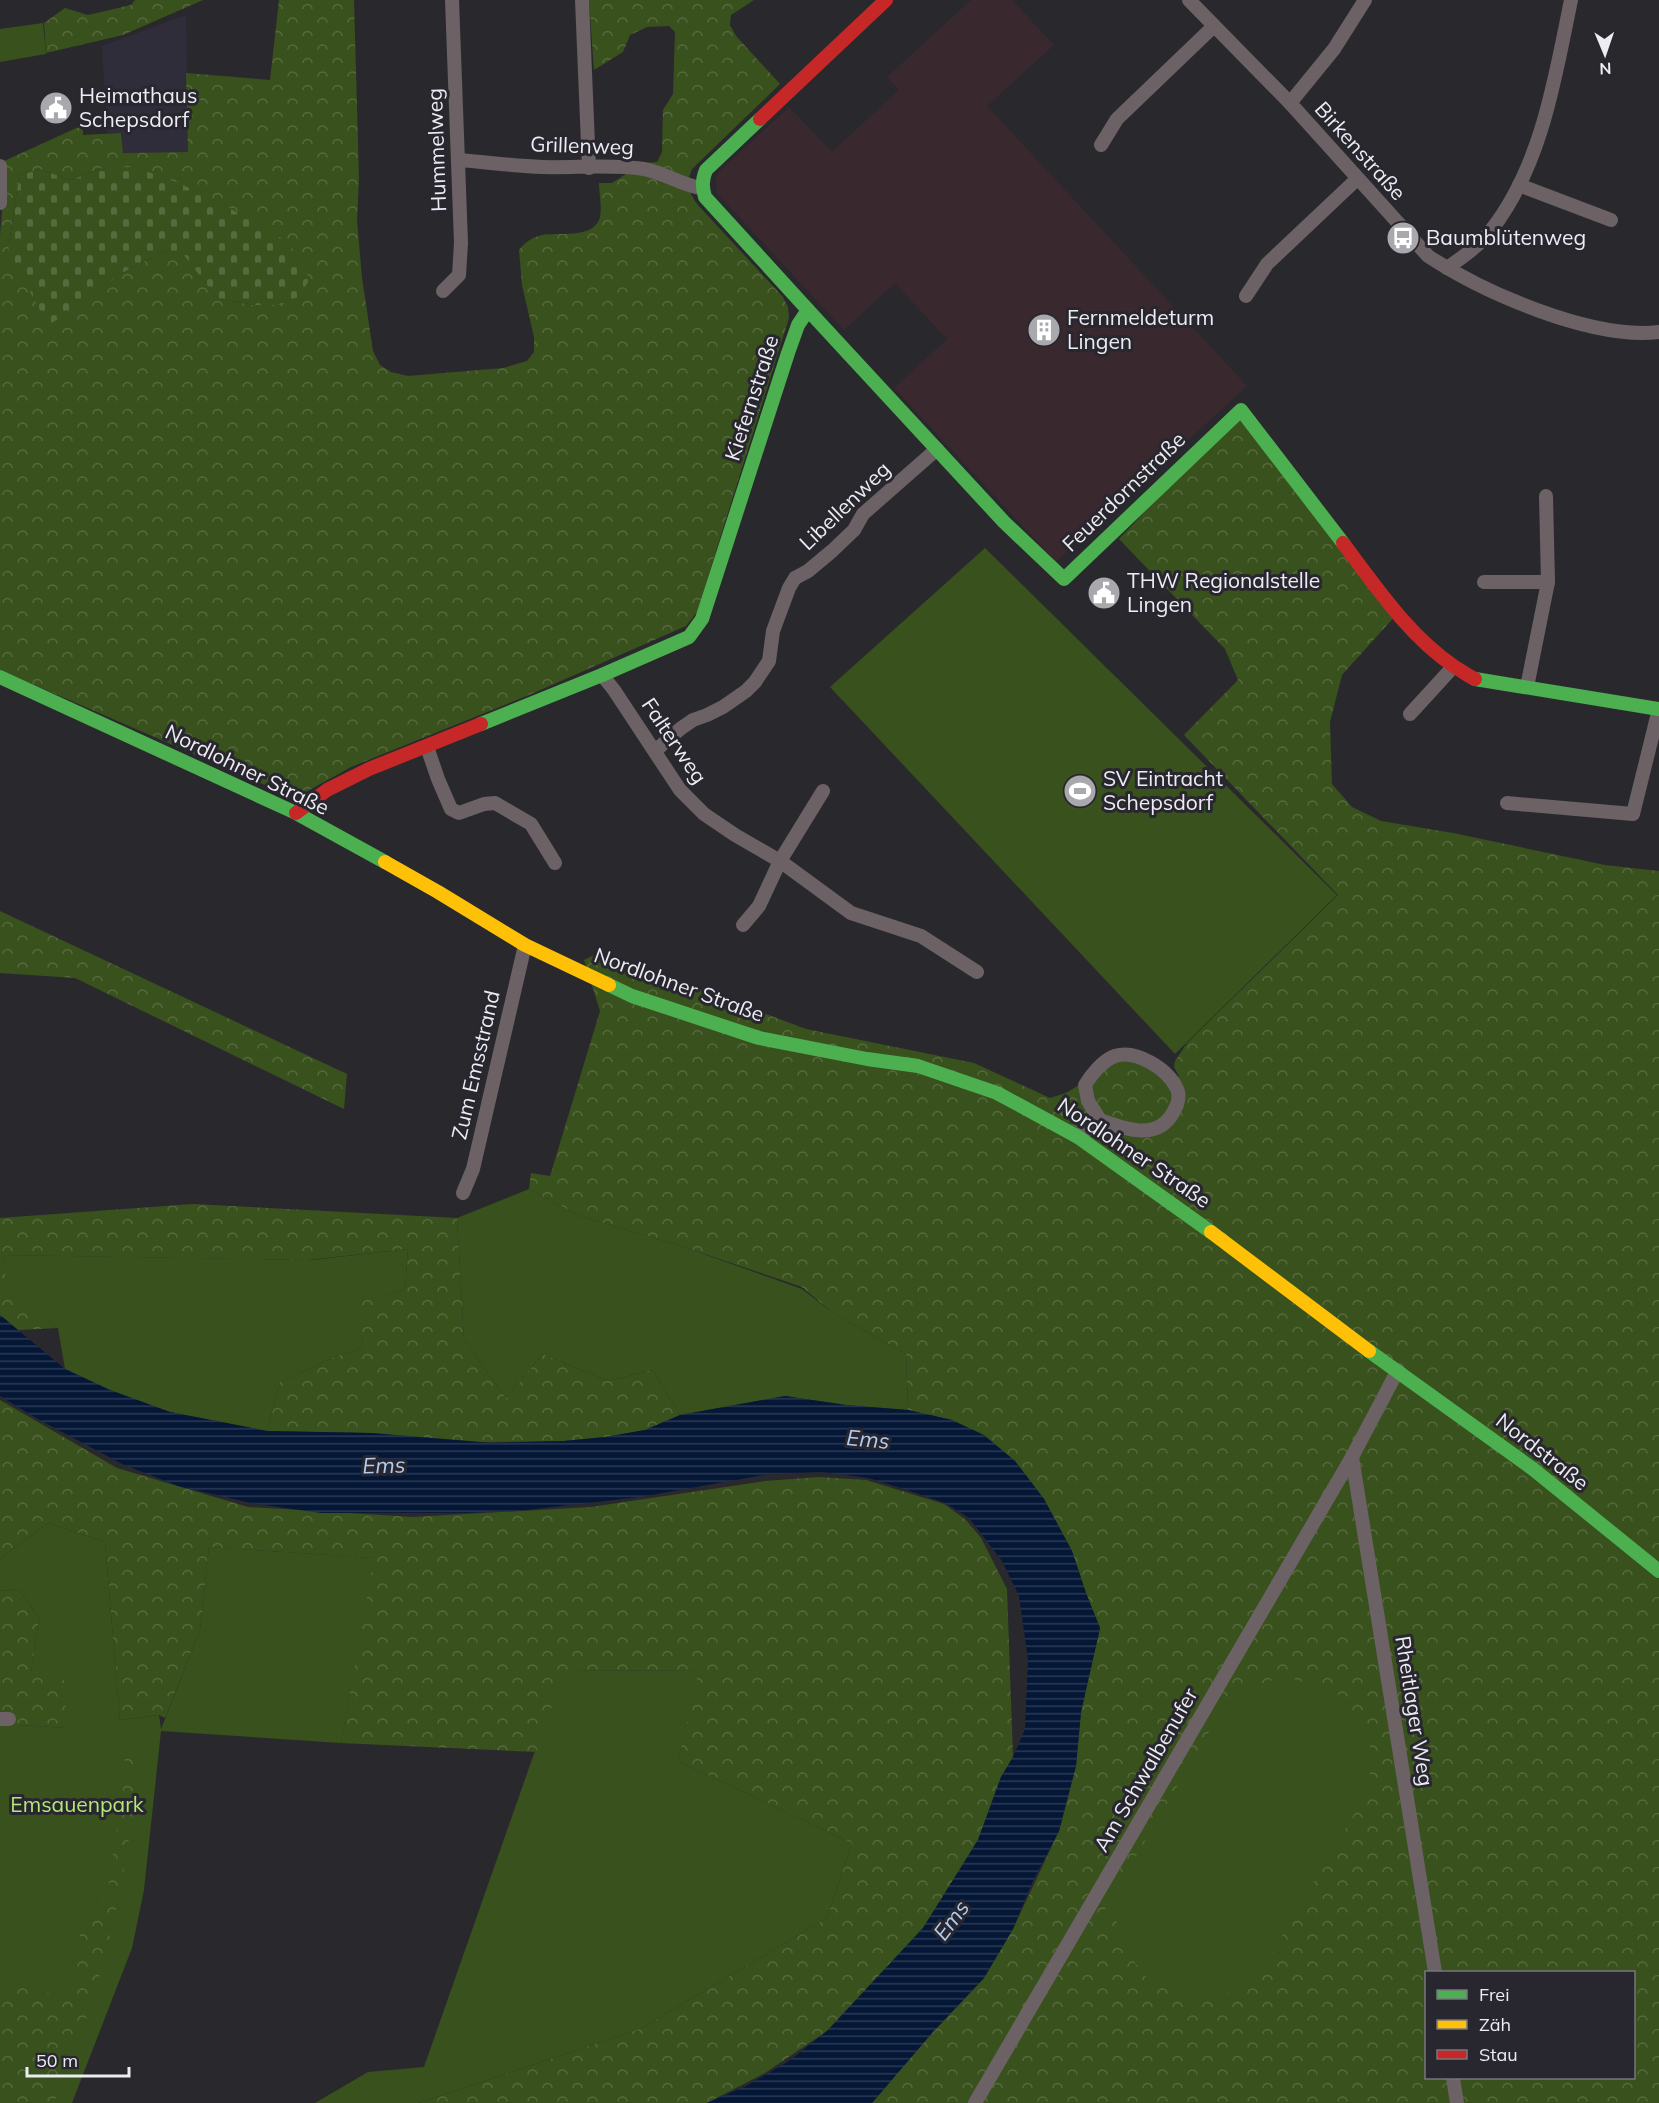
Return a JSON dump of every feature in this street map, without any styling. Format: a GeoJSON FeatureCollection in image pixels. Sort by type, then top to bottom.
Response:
{"type":"FeatureCollection","features":[{"type":"Feature","properties":{"kind":"street","name":"Hummelweg"},"geometry":{"type":"LineString","coordinates":[[443,291],[459,274],[461,243],[453,0]]}},
{"type":"Feature","properties":{"kind":"street"},"geometry":{"type":"LineString","coordinates":[[582,0],[589,168]]}},
{"type":"Feature","properties":{"kind":"street"},"geometry":{"type":"LineString","coordinates":[[808,310],[705,197],[701,188],[701,179],[706,170],[886,0]]}},
{"type":"Feature","properties":{"kind":"street","name":"Birkenstraße"},"geometry":{"type":"LineString","coordinates":[[1190,0],[1290,103],[1428,256],[1447,268],[1524,304],[1588,326],[1623,333],[1659,332]]}},
{"type":"Feature","properties":{"kind":"street"},"geometry":{"type":"LineString","coordinates":[[1290,103],[1334,49],[1365,0]]}},
{"type":"Feature","properties":{"kind":"street"},"geometry":{"type":"LineString","coordinates":[[1447,268],[1463,257],[1493,229],[1519,185],[1548,106],[1570,0]]}},
{"type":"Feature","properties":{"kind":"street"},"geometry":{"type":"LineString","coordinates":[[1101,145],[1117,119],[1214,26]]}},
{"type":"Feature","properties":{"kind":"street","name":"Grillenweg"},"geometry":{"type":"LineString","coordinates":[[459,160],[540,167],[646,170],[672,178],[686,186],[701,188]]}},
{"type":"Feature","properties":{"kind":"street"},"geometry":{"type":"LineString","coordinates":[[0,166],[0,203]]}},
{"type":"Feature","properties":{"kind":"street"},"geometry":{"type":"LineString","coordinates":[[1246,296],[1267,264],[1357,179]]}},
{"type":"Feature","properties":{"kind":"street"},"geometry":{"type":"LineString","coordinates":[[1519,185],[1611,220]]}},
{"type":"Feature","properties":{"kind":"street","name":"Feuerdornstraße"},"geometry":{"type":"LineString","coordinates":[[808,310],[1004,522],[1064,579],[1241,410],[1324,516],[1397,615],[1453,667],[1472,678],[1659,709]]}},
{"type":"Feature","properties":{"kind":"street","name":"Kiefernstraße"},"geometry":{"type":"LineString","coordinates":[[296,813],[327,790],[369,769],[602,675],[689,636],[702,619],[788,353],[798,325],[808,310]]}},
{"type":"Feature","properties":{"kind":"street","name":"Libellenweg"},"geometry":{"type":"LineString","coordinates":[[655,751],[693,720],[723,707],[755,682],[769,661],[773,631],[795,578],[808,571],[832,551],[854,530],[863,514],[937,449]]}},
{"type":"Feature","properties":{"kind":"street"},"geometry":{"type":"LineString","coordinates":[[1527,687],[1548,582],[1546,496]]}},
{"type":"Feature","properties":{"kind":"street"},"geometry":{"type":"LineString","coordinates":[[1484,582],[1548,582]]}},
{"type":"Feature","properties":{"kind":"street"},"geometry":{"type":"LineString","coordinates":[[1410,714],[1453,667]]}},
{"type":"Feature","properties":{"kind":"street","name":"Falterweg"},"geometry":{"type":"LineString","coordinates":[[602,675],[680,790],[720,826],[780,861],[851,912],[921,936],[977,972]]}},
{"type":"Feature","properties":{"kind":"street","name":"Nordlohner Straße"},"geometry":{"type":"LineString","coordinates":[[0,677],[296,813],[438,892],[525,945],[632,996],[759,1038],[867,1059],[918,1066],[996,1093],[1044,1116],[1183,1210],[1334,1326],[1398,1370]]}},
{"type":"Feature","properties":{"kind":"street"},"geometry":{"type":"LineString","coordinates":[[1507,803],[1633,814],[1659,709]]}},
{"type":"Feature","properties":{"kind":"street"},"geometry":{"type":"LineString","coordinates":[[427,747],[451,809],[459,813],[484,804],[495,803],[531,824],[555,863]]}},
{"type":"Feature","properties":{"kind":"street"},"geometry":{"type":"LineString","coordinates":[[743,925],[759,906],[780,861],[823,791]]}},
{"type":"Feature","properties":{"kind":"street","name":"Zum Emsstrand"},"geometry":{"type":"LineString","coordinates":[[463,1193],[473,1169],[525,945]]}},
{"type":"Feature","properties":{"kind":"street"},"geometry":{"type":"LineString","coordinates":[[1115,1056],[1142,1057],[1166,1074],[1177,1088],[1179,1095],[1174,1112],[1156,1130],[1128,1131],[1100,1120],[1088,1101],[1085,1085],[1105,1062],[1115,1056]]}},
{"type":"Feature","properties":{"kind":"street"},"geometry":{"type":"LineString","coordinates":[[1077,1137],[1100,1120]]}},
{"type":"Feature","properties":{"kind":"street","name":"Am Schwalbenufer"},"geometry":{"type":"LineString","coordinates":[[975,2103],[1352,1456],[1398,1370]]}},
{"type":"Feature","properties":{"kind":"street","name":"Nordstraße"},"geometry":{"type":"LineString","coordinates":[[1398,1370],[1533,1469],[1659,1571]]}},
{"type":"Feature","properties":{"kind":"street","name":"Rheitlager Weg"},"geometry":{"type":"LineString","coordinates":[[1352,1456],[1435,1971]]}},
{"type":"Feature","properties":{"kind":"street"},"geometry":{"type":"LineString","coordinates":[[1453,2079],[1457,2103]]}},
{"type":"Feature","properties":{"kind":"shaded area"},"geometry":{"type":"Polygon","coordinates":[[[971,0],[1012,0],[1054,45],[987,106],[1247,386],[1056,562],[894,388],[947,339],[895,283],[844,330],[717,193],[716,176],[789,107],[832,152],[899,90],[887,77],[971,0]]]}},
{"type":"Feature","properties":{"kind":"shaded area"},"geometry":{"type":"Polygon","coordinates":[[[186,15],[188,152],[122,153],[122,133],[107,133],[102,46],[186,15]]]}},
{"type":"Feature","properties":{"kind":"green space"},"geometry":{"type":"Polygon","coordinates":[[[135,0],[203,0],[123,35],[46,53],[44,23],[65,8],[88,15],[131,5],[135,0]]]}},
{"type":"Feature","properties":{"kind":"green space"},"geometry":{"type":"Polygon","coordinates":[[[279,0],[354,0],[359,179],[357,220],[362,278],[373,351],[380,365],[391,372],[408,376],[503,368],[527,361],[534,352],[534,337],[522,285],[519,250],[527,242],[539,236],[573,234],[595,226],[601,212],[599,183],[612,183],[643,163],[657,162],[662,152],[663,110],[673,94],[675,32],[669,26],[647,27],[630,35],[623,52],[594,70],[589,0],[754,0],[731,15],[730,25],[736,36],[780,84],[692,169],[689,187],[697,204],[783,297],[788,307],[789,318],[697,612],[686,626],[529,695],[351,767],[295,798],[0,670],[0,236],[5,172],[2,162],[83,125],[83,135],[121,133],[123,153],[188,152],[186,73],[270,80],[279,0]],[[103,168],[71,180],[39,169],[19,176],[8,251],[122,273],[164,251],[184,254],[218,299],[255,305],[280,305],[103,168]]]}},
{"type":"Feature","properties":{"kind":"green space"},"geometry":{"type":"Polygon","coordinates":[[[43,23],[46,54],[0,62],[0,29],[43,23]]]}},
{"type":"Feature","properties":{"kind":"green space"},"geometry":{"type":"Polygon","coordinates":[[[134,167],[179,183],[226,206],[286,241],[307,269],[308,282],[299,297],[280,305],[255,305],[218,299],[184,255],[164,251],[122,273],[52,323],[46,321],[8,251],[19,176],[39,169],[71,180],[103,168],[134,167]]]}},
{"type":"Feature","properties":{"kind":"green space"},"geometry":{"type":"Polygon","coordinates":[[[1241,411],[1396,615],[1342,675],[1330,722],[1332,784],[1352,807],[1381,821],[1453,833],[1605,865],[1659,871],[1659,2103],[872,2103],[932,2033],[984,1978],[1013,1929],[1059,1831],[1076,1766],[1081,1712],[1100,1628],[1072,1551],[1044,1499],[1015,1461],[952,1420],[908,1410],[906,1354],[833,1313],[802,1287],[684,1247],[580,1216],[529,1189],[531,1173],[550,1176],[600,1011],[584,960],[601,952],[806,1029],[974,1063],[1050,1098],[1066,1093],[1127,1056],[1172,1082],[1179,1076],[1174,1067],[1175,1061],[1187,1043],[1338,895],[1184,735],[1238,680],[1225,649],[1119,539],[1241,411]],[[1287,1677],[1262,1683],[1245,1691],[1215,1722],[1103,1913],[1116,1919],[1124,1949],[1150,1982],[1189,1998],[1221,1996],[1251,1980],[1269,1958],[1357,1809],[1369,1784],[1372,1756],[1367,1731],[1336,1692],[1287,1677]]]}},
{"type":"Feature","properties":{"kind":"green space","name":"SV Eintracht Schepsdorf"},"geometry":{"type":"Polygon","coordinates":[[[985,548],[1337,895],[1175,1054],[830,687],[985,548]]]}},
{"type":"Feature","properties":{"kind":"green space"},"geometry":{"type":"Polygon","coordinates":[[[0,911],[347,1074],[344,1109],[75,978],[0,973],[0,911]]]}},
{"type":"Feature","properties":{"kind":"green space"},"geometry":{"type":"Polygon","coordinates":[[[529,1189],[580,1216],[684,1247],[802,1289],[833,1313],[906,1354],[908,1410],[846,1405],[785,1396],[680,1415],[653,1370],[608,1381],[543,1354],[506,1398],[464,1340],[457,1218],[529,1189]]]}},
{"type":"Feature","properties":{"kind":"green space"},"geometry":{"type":"Polygon","coordinates":[[[193,1204],[457,1218],[464,1340],[506,1398],[543,1354],[608,1381],[653,1370],[680,1415],[645,1430],[564,1441],[482,1442],[371,1433],[267,1431],[280,1382],[337,1356],[363,1348],[359,1302],[405,1289],[408,1249],[308,1260],[3,1255],[7,1293],[58,1328],[18,1330],[0,1315],[0,1218],[193,1204]]]}},
{"type":"Feature","properties":{"kind":"green space"},"geometry":{"type":"Polygon","coordinates":[[[408,1249],[405,1289],[360,1302],[363,1348],[337,1356],[280,1382],[267,1431],[170,1412],[110,1390],[65,1369],[58,1328],[6,1293],[3,1255],[312,1260],[408,1249]]]}},
{"type":"Feature","properties":{"kind":"green space"},"geometry":{"type":"Polygon","coordinates":[[[0,1400],[117,1468],[248,1507],[413,1517],[591,1507],[765,1481],[819,1477],[866,1480],[944,1504],[966,1520],[981,1538],[1007,1589],[1013,1757],[1001,1777],[978,1840],[923,1928],[827,2031],[765,2073],[707,2103],[419,2103],[642,2028],[827,1918],[852,1843],[678,1761],[699,1670],[564,1671],[536,1752],[341,1743],[374,1558],[209,1547],[200,1630],[165,1718],[159,1715],[120,1720],[105,1542],[48,1523],[0,1559],[0,1400]]]}},
{"type":"Feature","properties":{"kind":"green space"},"geometry":{"type":"Polygon","coordinates":[[[1347,1477],[1425,1984],[1172,2065],[1064,1969],[1347,1477]]]}},
{"type":"Feature","properties":{"kind":"green space","name":"Emsauenpark"},"geometry":{"type":"Polygon","coordinates":[[[48,1523],[105,1542],[120,1720],[159,1715],[161,1729],[200,1630],[209,1547],[375,1558],[341,1743],[161,1731],[144,1890],[132,1948],[72,2103],[0,2103],[0,1724],[67,1728],[31,1672],[39,1618],[18,1589],[0,1591],[0,1559],[48,1523]]]}},
{"type":"Feature","properties":{"kind":"green space"},"geometry":{"type":"Polygon","coordinates":[[[18,1589],[39,1618],[31,1672],[64,1679],[67,1728],[0,1724],[0,1591],[18,1589]]]}},
{"type":"Feature","properties":{"kind":"green space"},"geometry":{"type":"Polygon","coordinates":[[[700,1670],[678,1761],[852,1843],[827,1918],[642,2028],[419,2103],[315,2103],[368,2072],[424,2067],[563,1671],[700,1670]]]}},
{"type":"Feature","properties":{"kind":"green space"},"geometry":{"type":"Polygon","coordinates":[[[138,1738],[133,1806],[123,1874],[100,1975],[77,2044],[54,2103],[0,2103],[0,1981],[70,1998],[79,1970],[76,1950],[83,1924],[108,1889],[123,1790],[126,1740],[138,1738]]]}},
{"type":"Feature","properties":{"kind":"water","name":"Ems"},"geometry":{"type":"Polygon","coordinates":[[[0,1315],[65,1369],[110,1390],[170,1412],[267,1431],[371,1433],[490,1443],[564,1441],[645,1430],[680,1415],[785,1396],[846,1405],[908,1410],[952,1420],[984,1435],[1015,1461],[1044,1499],[1072,1551],[1100,1628],[1081,1712],[1076,1766],[1059,1831],[1032,1883],[1013,1929],[984,1978],[932,2033],[872,2103],[707,2103],[746,2086],[789,2061],[827,2031],[923,1928],[978,1840],[1001,1777],[1025,1729],[1028,1659],[1019,1596],[1002,1561],[969,1518],[945,1503],[907,1490],[868,1478],[822,1472],[770,1474],[640,1497],[527,1510],[467,1513],[321,1513],[251,1503],[178,1486],[122,1464],[0,1396],[0,1315]]]}},
{"type":"Feature","properties":{"kind":"traffic: fast"},"geometry":{"type":"LineString","coordinates":[[481,724],[689,637],[702,619],[788,353],[798,325],[808,310],[705,197],[703,180],[706,170],[760,119]]}},
{"type":"Feature","properties":{"kind":"traffic: fast"},"geometry":{"type":"LineString","coordinates":[[808,310],[1004,522],[1064,579],[1241,410],[1343,543]]}},
{"type":"Feature","properties":{"kind":"traffic: fast"},"geometry":{"type":"LineString","coordinates":[[0,677],[296,813],[385,862]]}},
{"type":"Feature","properties":{"kind":"traffic: fast"},"geometry":{"type":"LineString","coordinates":[[1475,679],[1659,709]]}},
{"type":"Feature","properties":{"kind":"traffic: fast"},"geometry":{"type":"LineString","coordinates":[[609,985],[632,996],[759,1038],[867,1059],[918,1066],[997,1093],[1078,1137],[1211,1232]]}},
{"type":"Feature","properties":{"kind":"traffic: fast"},"geometry":{"type":"LineString","coordinates":[[1369,1351],[1533,1469],[1659,1571]]}},
{"type":"Feature","properties":{"kind":"traffic: slow"},"geometry":{"type":"LineString","coordinates":[[385,862],[525,945],[609,985]]}},
{"type":"Feature","properties":{"kind":"traffic: slow"},"geometry":{"type":"LineString","coordinates":[[1211,1232],[1369,1351]]}},
{"type":"Feature","properties":{"kind":"traffic: jam"},"geometry":{"type":"LineString","coordinates":[[760,119],[886,0]]}},
{"type":"Feature","properties":{"kind":"traffic: jam"},"geometry":{"type":"LineString","coordinates":[[1343,543],[1408,626],[1438,655],[1475,679]]}},
{"type":"Feature","properties":{"kind":"traffic: jam"},"geometry":{"type":"LineString","coordinates":[[296,813],[327,790],[369,769],[481,724]]}},
{"type":"Feature","properties":{"kind":"place","name":"Heimathaus Schepsdorf"},"geometry":{"type":"Point","coordinates":[56,108]}},
{"type":"Feature","properties":{"kind":"place","name":"Baumblütenweg"},"geometry":{"type":"Point","coordinates":[1403,238]}},
{"type":"Feature","properties":{"kind":"place","name":"Fernmeldeturm Lingen"},"geometry":{"type":"Point","coordinates":[1044,330]}},
{"type":"Feature","properties":{"kind":"place","name":"THW Regionalstelle Lingen"},"geometry":{"type":"Point","coordinates":[1104,593]}},
{"type":"Feature","properties":{"kind":"place","name":"SV Eintracht Schepsdorf"},"geometry":{"type":"Point","coordinates":[1080,791]}}]}
